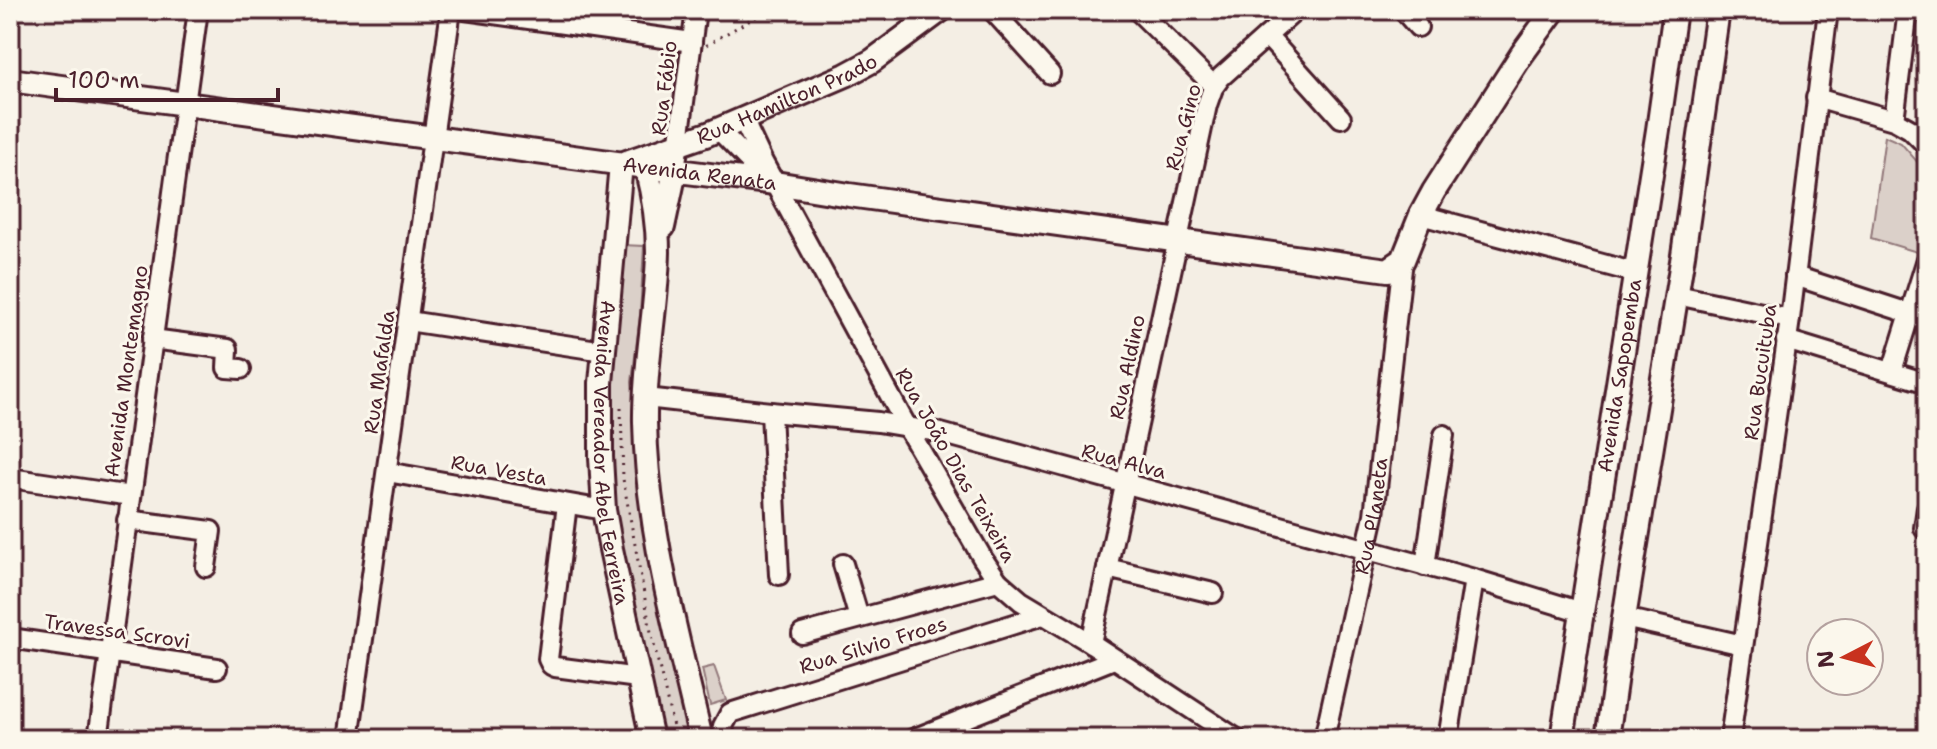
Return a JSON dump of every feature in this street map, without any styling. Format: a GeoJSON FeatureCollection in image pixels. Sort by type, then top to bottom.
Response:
{"type":"FeatureCollection","features":[{"type":"Feature","properties":{"kind":"main road","name":"Rua Hamilton Prado"},"geometry":{"type":"LineString","coordinates":[[621,164],[718,129],[846,75],[872,61],[941,10]]}},
{"type":"Feature","properties":{"kind":"main road","name":"Avenida Sapopemba"},"geometry":{"type":"LineString","coordinates":[[1562,739],[1675,10]]}},
{"type":"Feature","properties":{"kind":"main road"},"geometry":{"type":"LineString","coordinates":[[1607,739],[1718,10]]}},
{"type":"Feature","properties":{"kind":"main road","name":"Rua Planeta"},"geometry":{"type":"LineString","coordinates":[[1397,273],[1434,191],[1544,15]]}},
{"type":"Feature","properties":{"kind":"main road","name":"Avenida Renata"},"geometry":{"type":"LineString","coordinates":[[10,80],[775,183],[1397,273]]}},
{"type":"Feature","properties":{"kind":"main road","name":"Avenida Vereador Abel Ferreira"},"geometry":{"type":"LineString","coordinates":[[621,164],[601,383],[604,510],[652,739]]}},
{"type":"Feature","properties":{"kind":"main road","name":"Avenida Vereador Abel Ferreira"},"geometry":{"type":"LineString","coordinates":[[646,167],[653,198],[658,251],[646,398],[650,502],[657,551],[701,739]]}},
{"type":"Feature","properties":{"kind":"main road"},"geometry":{"type":"LineString","coordinates":[[658,251],[675,171]]}},
{"type":"Feature","properties":{"kind":"main road"},"geometry":{"type":"LineString","coordinates":[[614,242],[626,234],[638,233],[658,251]]}},
{"type":"Feature","properties":{"kind":"street","name":"Avenida Montemagno"},"geometry":{"type":"LineString","coordinates":[[98,739],[198,10]]}},
{"type":"Feature","properties":{"kind":"street","name":"Rua Mafalda"},"geometry":{"type":"LineString","coordinates":[[349,739],[451,10]]}},
{"type":"Feature","properties":{"kind":"street"},"geometry":{"type":"LineString","coordinates":[[465,10],[691,48]]}},
{"type":"Feature","properties":{"kind":"street","name":"Rua Fábio"},"geometry":{"type":"LineString","coordinates":[[675,171],[696,10]]}},
{"type":"Feature","properties":{"kind":"street"},"geometry":{"type":"LineString","coordinates":[[992,10],[1050,74]]}},
{"type":"Feature","properties":{"kind":"street"},"geometry":{"type":"LineString","coordinates":[[1137,10],[1214,86]]}},
{"type":"Feature","properties":{"kind":"street"},"geometry":{"type":"LineString","coordinates":[[1403,10],[1418,27]]}},
{"type":"Feature","properties":{"kind":"street","name":"Rua Bucuituba"},"geometry":{"type":"LineString","coordinates":[[1730,739],[1790,319],[1828,10]]}},
{"type":"Feature","properties":{"kind":"street"},"geometry":{"type":"LineString","coordinates":[[1908,10],[1910,124],[1927,146]]}},
{"type":"Feature","properties":{"kind":"street","name":"Rua Gino"},"geometry":{"type":"LineString","coordinates":[[1177,241],[1214,86],[1288,12]]}},
{"type":"Feature","properties":{"kind":"street"},"geometry":{"type":"LineString","coordinates":[[1267,36],[1341,118]]}},
{"type":"Feature","properties":{"kind":"street"},"geometry":{"type":"LineString","coordinates":[[1816,98],[1910,124]]}},
{"type":"Feature","properties":{"kind":"street","name":"Rua João Dias Teixeira"},"geometry":{"type":"LineString","coordinates":[[745,117],[755,146],[907,427],[998,581],[1021,601],[1237,739]]}},
{"type":"Feature","properties":{"kind":"street"},"geometry":{"type":"LineString","coordinates":[[718,129],[775,183]]}},
{"type":"Feature","properties":{"kind":"street"},"geometry":{"type":"LineString","coordinates":[[1421,215],[1636,273]]}},
{"type":"Feature","properties":{"kind":"street","name":"Rua Aldino"},"geometry":{"type":"LineString","coordinates":[[1091,643],[1177,241]]}},
{"type":"Feature","properties":{"kind":"street"},"geometry":{"type":"LineString","coordinates":[[1892,371],[1919,316],[1927,259]]}},
{"type":"Feature","properties":{"kind":"street","name":"Rua Planeta"},"geometry":{"type":"LineString","coordinates":[[1324,739],[1374,515],[1397,321],[1397,273]]}},
{"type":"Feature","properties":{"kind":"street"},"geometry":{"type":"LineString","coordinates":[[1795,276],[1919,316]]}},
{"type":"Feature","properties":{"kind":"street"},"geometry":{"type":"LineString","coordinates":[[1677,295],[1790,319]]}},
{"type":"Feature","properties":{"kind":"street"},"geometry":{"type":"LineString","coordinates":[[408,321],[604,351]]}},
{"type":"Feature","properties":{"kind":"street"},"geometry":{"type":"LineString","coordinates":[[152,339],[228,349],[227,368],[241,369]]}},
{"type":"Feature","properties":{"kind":"street"},"geometry":{"type":"LineString","coordinates":[[1786,340],[1927,383]]}},
{"type":"Feature","properties":{"kind":"street","name":"Rua Alva"},"geometry":{"type":"LineString","coordinates":[[646,398],[878,422],[937,432],[1367,549],[1582,612]]}},
{"type":"Feature","properties":{"kind":"street"},"geometry":{"type":"LineString","coordinates":[[771,412],[779,575]]}},
{"type":"Feature","properties":{"kind":"street"},"geometry":{"type":"LineString","coordinates":[[1425,566],[1444,435]]}},
{"type":"Feature","properties":{"kind":"street","name":"Rua Vesta"},"geometry":{"type":"LineString","coordinates":[[387,472],[604,510]]}},
{"type":"Feature","properties":{"kind":"street"},"geometry":{"type":"LineString","coordinates":[[10,478],[131,496]]}},
{"type":"Feature","properties":{"kind":"street"},"geometry":{"type":"LineString","coordinates":[[567,504],[548,659],[555,667],[638,678]]}},
{"type":"Feature","properties":{"kind":"street"},"geometry":{"type":"LineString","coordinates":[[1924,528],[1927,508]]}},
{"type":"Feature","properties":{"kind":"street"},"geometry":{"type":"LineString","coordinates":[[127,520],[211,531],[206,567]]}},
{"type":"Feature","properties":{"kind":"street"},"geometry":{"type":"LineString","coordinates":[[843,564],[859,618]]}},
{"type":"Feature","properties":{"kind":"street"},"geometry":{"type":"LineString","coordinates":[[1107,568],[1213,593]]}},
{"type":"Feature","properties":{"kind":"street"},"geometry":{"type":"LineString","coordinates":[[1448,739],[1474,579]]}},
{"type":"Feature","properties":{"kind":"street"},"geometry":{"type":"LineString","coordinates":[[802,634],[998,581]]}},
{"type":"Feature","properties":{"kind":"street","name":"Rua Silvio Froes"},"geometry":{"type":"LineString","coordinates":[[724,732],[730,713],[1043,615]]}},
{"type":"Feature","properties":{"kind":"street"},"geometry":{"type":"LineString","coordinates":[[1624,618],[1743,645]]}},
{"type":"Feature","properties":{"kind":"street","name":"Travessa Scrovi"},"geometry":{"type":"LineString","coordinates":[[10,638],[217,668]]}},
{"type":"Feature","properties":{"kind":"street"},"geometry":{"type":"LineString","coordinates":[[913,739],[1114,659]]}},
{"type":"Feature","properties":{"kind":"path"},"geometry":{"type":"LineString","coordinates":[[691,48],[759,15]]}},
{"type":"Feature","properties":{"kind":"shaded area"},"geometry":{"type":"Polygon","coordinates":[[[1885,136],[1901,143],[1927,173],[1927,212],[1917,252],[1871,238],[1885,136]]]}},
{"type":"Feature","properties":{"kind":"shaded area"},"geometry":{"type":"Polygon","coordinates":[[[622,245],[644,246],[632,382],[641,514],[675,669],[694,739],[655,739],[608,511],[605,369],[622,245]]]}},
{"type":"Feature","properties":{"kind":"shaded area"},"geometry":{"type":"Polygon","coordinates":[[[714,666],[726,700],[710,705],[702,669],[714,666]]]}}]}
